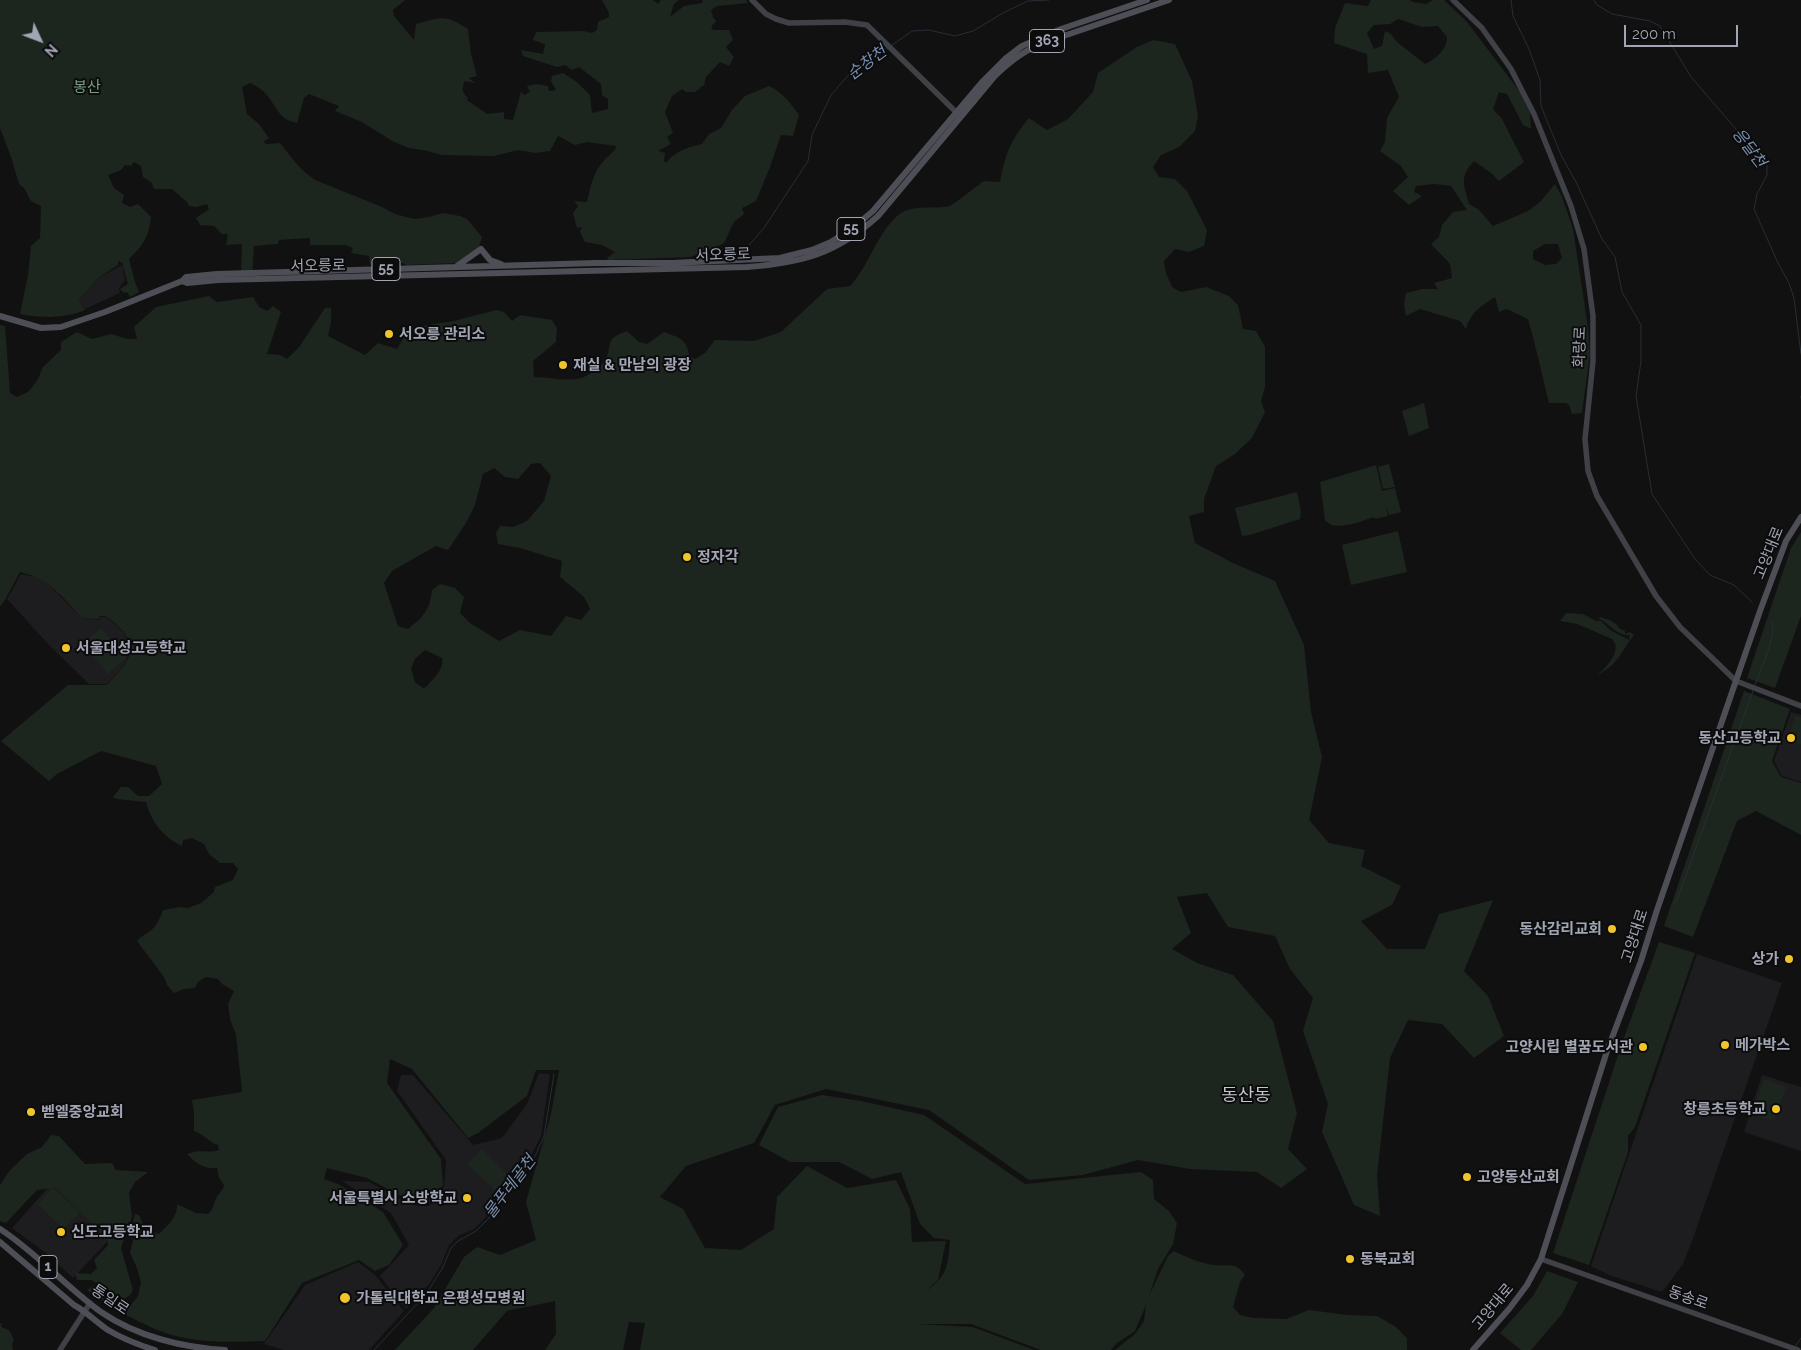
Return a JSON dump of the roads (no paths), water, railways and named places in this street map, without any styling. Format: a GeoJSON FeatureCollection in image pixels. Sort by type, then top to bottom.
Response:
{"type":"FeatureCollection","features":[{"type":"Feature","properties":{"kind":"main road"},"geometry":{"type":"LineString","coordinates":[[752,0],[766,14],[789,22],[846,22],[867,25],[959,115]]}},
{"type":"Feature","properties":{"kind":"main road","name":"서오릉로"},"geometry":{"type":"LineString","coordinates":[[345,274],[746,267],[798,261],[834,248],[868,226],[894,199],[997,66],[1022,46],[1061,29],[1147,0]]}},
{"type":"Feature","properties":{"kind":"main road","name":"서오릉로"},"geometry":{"type":"LineString","coordinates":[[0,316],[41,328],[61,326],[182,281],[186,284],[218,280],[451,267],[730,261],[780,258],[812,250],[848,232],[873,212],[959,115],[1002,70],[1031,48],[1169,0]]}},
{"type":"Feature","properties":{"kind":"main road","name":"화랑로"},"geometry":{"type":"LineString","coordinates":[[1453,0],[1482,28],[1511,70],[1534,114],[1571,206],[1584,249],[1594,316],[1593,361],[1586,438],[1588,471],[1597,496],[1656,596],[1680,626],[1736,680],[1801,706]]}},
{"type":"Feature","properties":{"kind":"main road"},"geometry":{"type":"LineString","coordinates":[[451,267],[458,265],[481,249],[490,260],[508,266]]}},
{"type":"Feature","properties":{"kind":"main road","name":"고양대로"},"geometry":{"type":"LineString","coordinates":[[1473,1350],[1523,1290],[1541,1258],[1607,1051],[1641,961],[1736,680],[1779,558],[1786,541],[1801,516]]}},
{"type":"Feature","properties":{"kind":"main road","name":"통일로"},"geometry":{"type":"LineString","coordinates":[[0,1229],[39,1259],[90,1303],[117,1322],[150,1335],[188,1346],[225,1350]]}},
{"type":"Feature","properties":{"kind":"main road","name":"통일로"},"geometry":{"type":"LineString","coordinates":[[0,1242],[74,1305],[84,1310],[96,1322],[125,1339],[155,1350]]}},
{"type":"Feature","properties":{"kind":"main road","name":"동송로"},"geometry":{"type":"LineString","coordinates":[[1541,1258],[1798,1350]]}},
{"type":"Feature","properties":{"kind":"main road"},"geometry":{"type":"LineString","coordinates":[[60,1350],[90,1303]]}},
{"type":"Feature","properties":{"kind":"waterway","name":"순창천"},"geometry":{"type":"LineString","coordinates":[[891,46],[912,31],[929,30],[955,36],[973,31],[1028,1],[1049,0]]}},
{"type":"Feature","properties":{"kind":"waterway"},"geometry":{"type":"LineString","coordinates":[[1511,0],[1513,16],[1529,49],[1540,80],[1541,106],[1561,155],[1576,182],[1602,239],[1615,257],[1622,292],[1641,325],[1641,361],[1636,396],[1652,494],[1695,559],[1710,575],[1734,585],[1752,602]]}},
{"type":"Feature","properties":{"kind":"waterway","name":"응달천"},"geometry":{"type":"LineString","coordinates":[[1594,0],[1597,5],[1612,14],[1650,21],[1660,26],[1691,77],[1767,165],[1767,175],[1757,194],[1754,209],[1789,283],[1794,298],[1801,354]]}},
{"type":"Feature","properties":{"kind":"waterway","name":"순창천"},"geometry":{"type":"LineString","coordinates":[[743,252],[764,228],[808,161],[812,135],[831,95],[852,71],[887,48]]}},
{"type":"Feature","properties":{"kind":"waterway"},"geometry":{"type":"LineString","coordinates":[[1755,685],[1770,644],[1773,628],[1772,622]]}},
{"type":"Feature","properties":{"kind":"waterway"},"geometry":{"type":"LineString","coordinates":[[1674,903],[1677,900],[1753,691]]}},
{"type":"Feature","properties":{"kind":"waterway","name":"물푸레골천"},"geometry":{"type":"LineString","coordinates":[[374,1350],[427,1293],[443,1267],[451,1248],[458,1241],[476,1231],[489,1218],[506,1191],[526,1170],[544,1136],[554,1074]]}},
{"type":"Feature","properties":{"kind":"waterway"},"geometry":{"type":"LineString","coordinates":[[1795,1347],[1801,1338]]}},
{"type":"Feature","properties":{"kind":"place","name":"서오릉 관리소"},"geometry":{"type":"Point","coordinates":[389,334]}},
{"type":"Feature","properties":{"kind":"place","name":"재실 & 만남의 광장"},"geometry":{"type":"Point","coordinates":[563,365]}},
{"type":"Feature","properties":{"kind":"place","name":"정자각"},"geometry":{"type":"Point","coordinates":[687,557]}},
{"type":"Feature","properties":{"kind":"place","name":"서울대성고등학교"},"geometry":{"type":"Point","coordinates":[66,648]}},
{"type":"Feature","properties":{"kind":"place","name":"동산고등학교"},"geometry":{"type":"Point","coordinates":[1791,738]}},
{"type":"Feature","properties":{"kind":"place","name":"동산감리교회"},"geometry":{"type":"Point","coordinates":[1612,929]}},
{"type":"Feature","properties":{"kind":"place","name":"상가"},"geometry":{"type":"Point","coordinates":[1789,959]}},
{"type":"Feature","properties":{"kind":"place","name":"메가박스"},"geometry":{"type":"Point","coordinates":[1725,1045]}},
{"type":"Feature","properties":{"kind":"place","name":"고양시립 별꿈도서관"},"geometry":{"type":"Point","coordinates":[1643,1047]}},
{"type":"Feature","properties":{"kind":"place","name":"창릉초등학교"},"geometry":{"type":"Point","coordinates":[1776,1109]}},
{"type":"Feature","properties":{"kind":"place","name":"벧엘중앙교회"},"geometry":{"type":"Point","coordinates":[31,1112]}},
{"type":"Feature","properties":{"kind":"place","name":"고양동산교회"},"geometry":{"type":"Point","coordinates":[1467,1177]}},
{"type":"Feature","properties":{"kind":"place","name":"서울특별시 소방학교"},"geometry":{"type":"Point","coordinates":[467,1198]}},
{"type":"Feature","properties":{"kind":"place","name":"신도고등학교"},"geometry":{"type":"Point","coordinates":[61,1232]}},
{"type":"Feature","properties":{"kind":"place","name":"동북교회"},"geometry":{"type":"Point","coordinates":[1350,1259]}},
{"type":"Feature","properties":{"kind":"place","name":"가톨릭대학교 은평성모병원"},"geometry":{"type":"Point","coordinates":[345,1298]}},
{"type":"Feature","properties":{"kind":"district","name":"동산동"},"geometry":{"type":"Point","coordinates":[1246,1096]}},
{"type":"Feature","properties":{"kind":"park label","name":"봉산"},"geometry":{"type":"Point","coordinates":[87,87]}}]}
